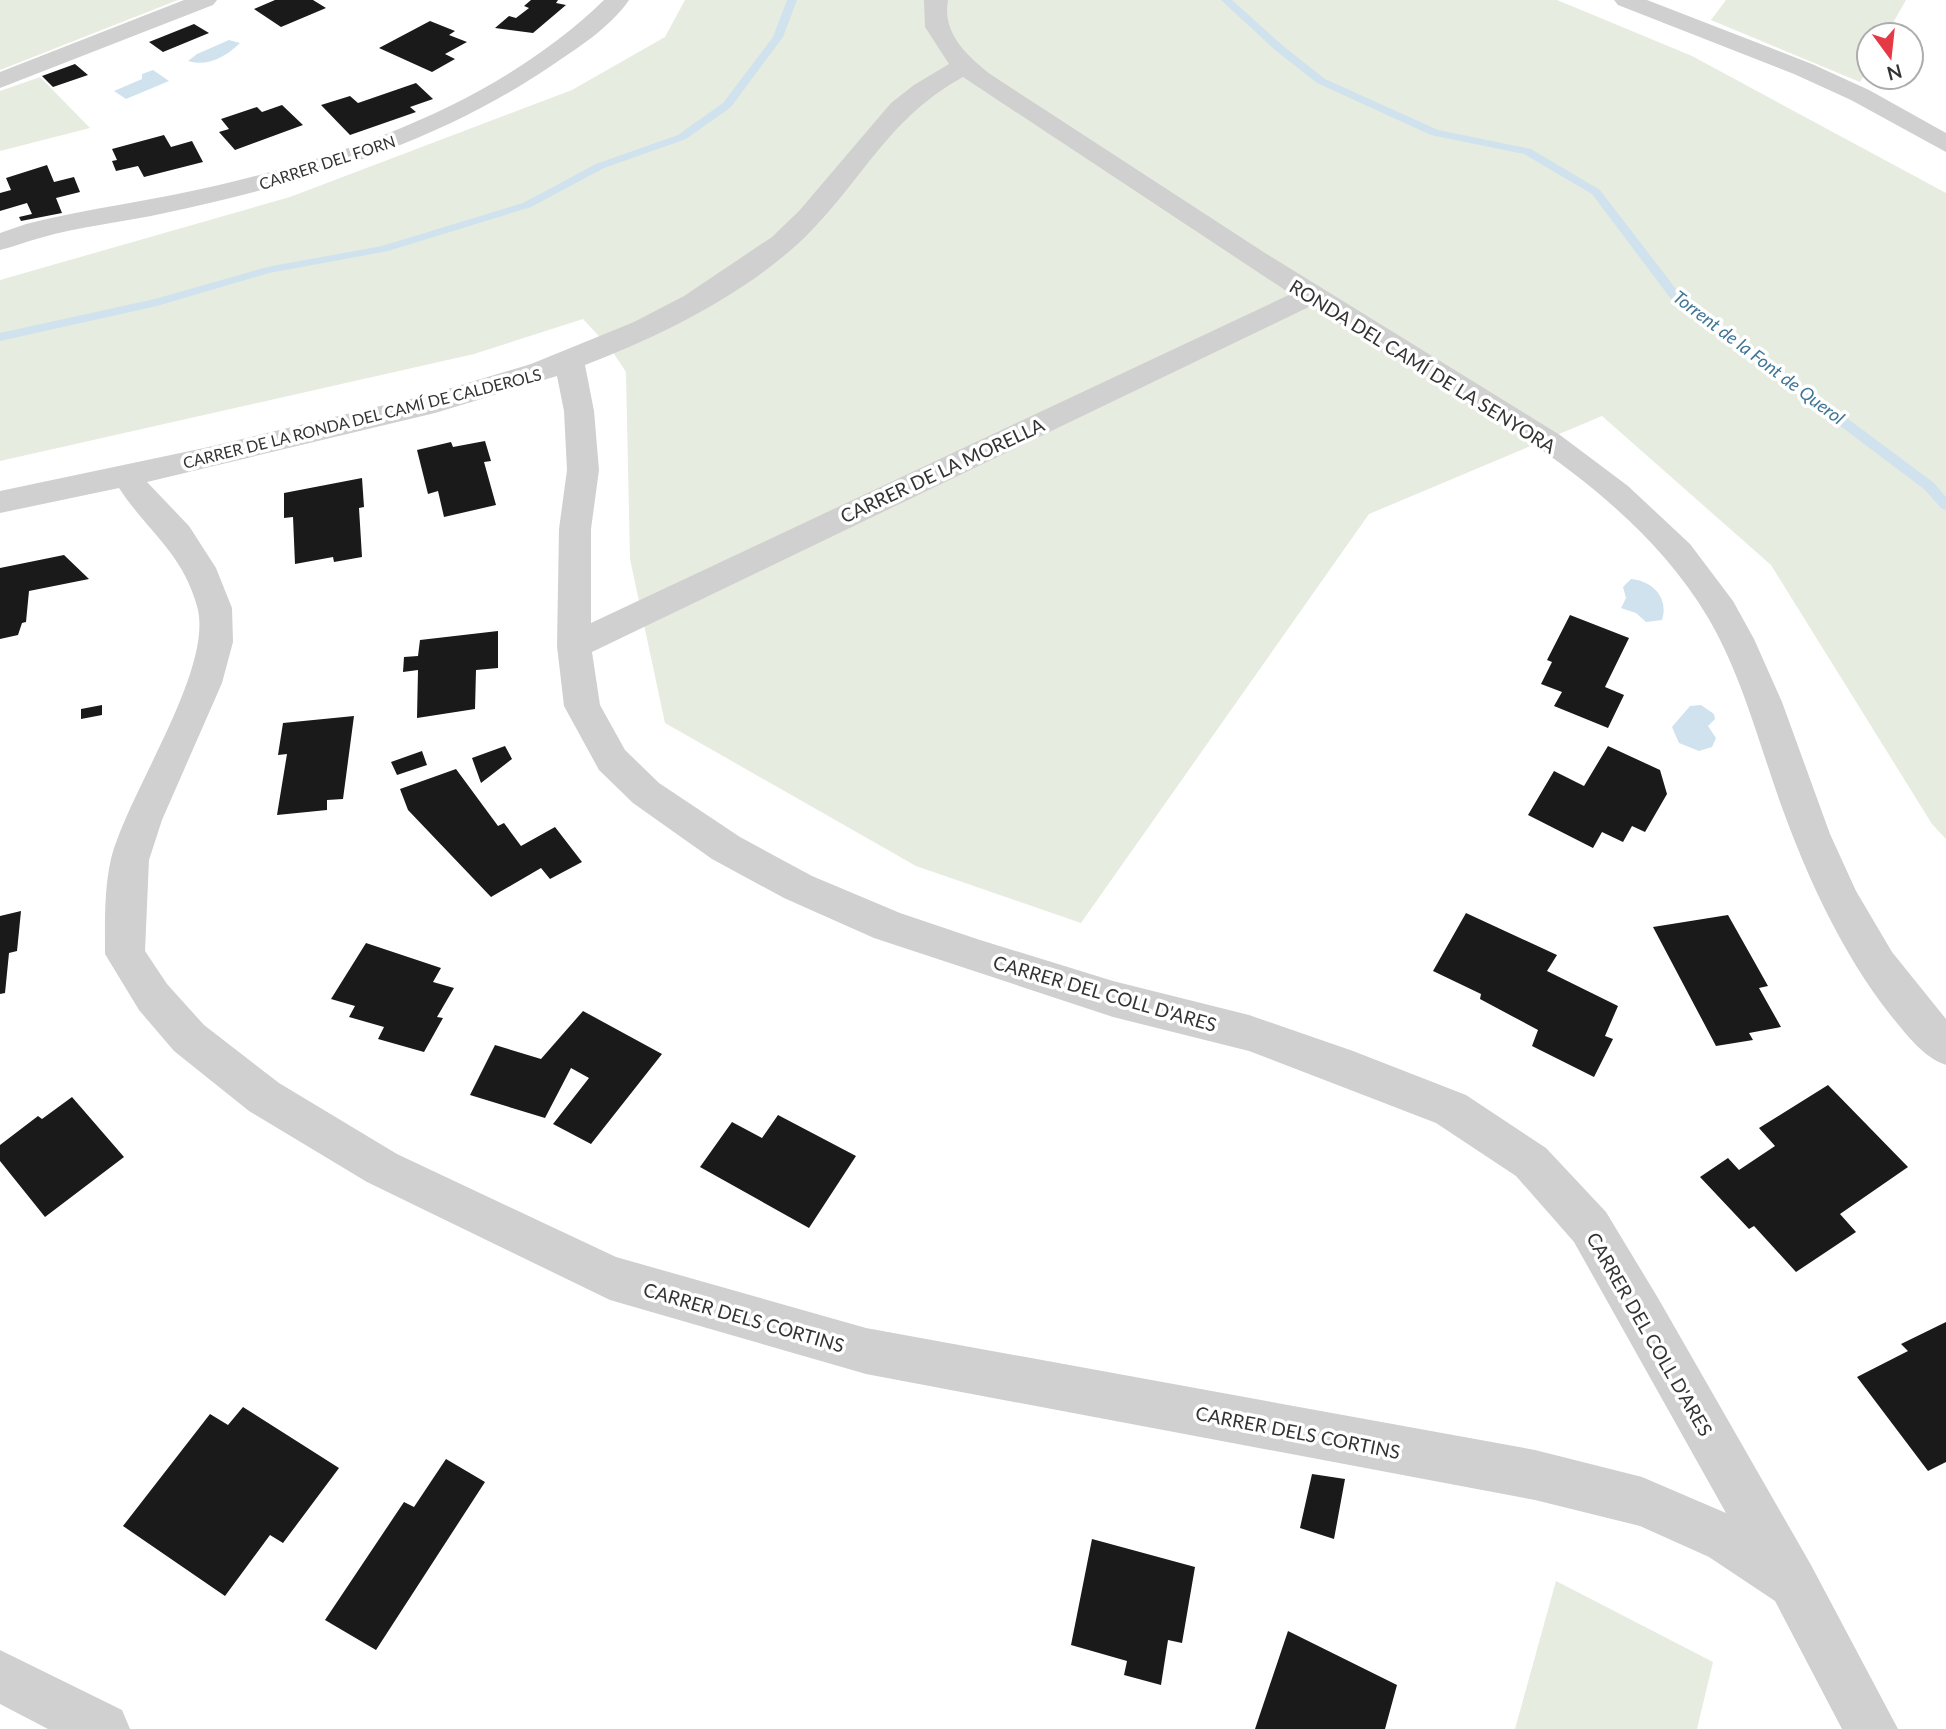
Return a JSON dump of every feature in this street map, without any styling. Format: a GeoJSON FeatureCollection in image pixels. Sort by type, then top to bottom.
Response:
{"type":"FeatureCollection","features":[{"type":"Feature","properties":{"kind":"street"},"geometry":{"type":"LineString","coordinates":[[0,81],[205,0]]}},
{"type":"Feature","properties":{"kind":"street","name":"CARRER DEL FORN"},"geometry":{"type":"LineString","coordinates":[[0,242],[36,230],[280,181],[416,133],[542,62],[587,31],[617,0]]}},
{"type":"Feature","properties":{"kind":"street"},"geometry":{"type":"LineString","coordinates":[[936,0],[932,12],[943,41],[964,66]]}},
{"type":"Feature","properties":{"kind":"street"},"geometry":{"type":"LineString","coordinates":[[1626,0],[1803,68],[1860,95],[1946,144]]}},
{"type":"Feature","properties":{"kind":"street","name":"RONDA DEL CAMÍ DE LA SENYORA"},"geometry":{"type":"LineString","coordinates":[[964,66],[1311,295],[1490,404],[1572,460],[1631,508],[1676,550],[1709,588],[1736,631],[1754,673],[1830,882],[1890,980],[1922,1024],[1946,1047]]}},
{"type":"Feature","properties":{"kind":"street","name":"CARRER DE LA RONDA DEL CAMÍ DE CALDEROLS"},"geometry":{"type":"LineString","coordinates":[[0,502],[127,476],[372,419],[505,384],[570,363],[628,338],[741,273],[786,239],[815,210],[847,166],[901,107],[964,66]]}},
{"type":"Feature","properties":{"kind":"street","name":"CARRER DE LA MORELLA"},"geometry":{"type":"LineString","coordinates":[[574,646],[1311,295]]}},
{"type":"Feature","properties":{"kind":"street","name":"CARRER DEL COLL D'ARES"},"geometry":{"type":"LineString","coordinates":[[570,363],[579,411],[583,470],[575,529],[574,646],[582,706],[612,760],[646,793],[750,861],[798,887],[888,926],[1113,999],[1249,1033],[1338,1064],[1451,1109],[1531,1162],[1590,1227],[1793,1583]]}},
{"type":"Feature","properties":{"kind":"street","name":"CARRER DELS CORTINS"},"geometry":{"type":"LineString","coordinates":[[127,476],[143,500],[177,534],[199,568],[215,608],[216,642],[204,683],[161,778],[130,860],[125,909],[125,954],[153,997],[189,1038],[264,1097],[382,1168],[610,1278],[866,1351],[1028,1379],[1264,1427],[1535,1475],[1642,1502],[1727,1539],[1793,1583],[1871,1729]]}},
{"type":"Feature","properties":{"kind":"street"},"geometry":{"type":"LineString","coordinates":[[0,1676],[103,1729]]}},
{"type":"Feature","properties":{"kind":"shaded area"},"geometry":{"type":"Polygon","coordinates":[[[0,0],[178,0],[0,70],[0,0]]]}},
{"type":"Feature","properties":{"kind":"shaded area"},"geometry":{"type":"Polygon","coordinates":[[[685,0],[1557,0],[1692,56],[1946,193],[1946,839],[1932,824],[1771,565],[1602,416],[1369,514],[1081,923],[916,866],[665,723],[630,559],[626,372],[610,348],[583,319],[474,354],[0,461],[0,280],[290,197],[572,90],[665,37],[685,0]]]}},
{"type":"Feature","properties":{"kind":"shaded area"},"geometry":{"type":"Polygon","coordinates":[[[1726,0],[1906,0],[1894,21],[1855,21],[1855,80],[1711,20],[1726,0]]]}},
{"type":"Feature","properties":{"kind":"shaded area"},"geometry":{"type":"Polygon","coordinates":[[[40,77],[90,128],[0,151],[0,91],[40,77]]]}},
{"type":"Feature","properties":{"kind":"shaded area"},"geometry":{"type":"Polygon","coordinates":[[[1556,1581],[1713,1662],[1697,1729],[1515,1729],[1556,1581]]]}},
{"type":"Feature","properties":{"kind":"water"},"geometry":{"type":"Polygon","coordinates":[[[229,40],[240,43],[229,53],[209,62],[188,61],[197,54],[229,40]]]}},
{"type":"Feature","properties":{"kind":"water"},"geometry":{"type":"Polygon","coordinates":[[[153,70],[169,81],[126,99],[114,91],[142,79],[142,74],[153,70]]]}},
{"type":"Feature","properties":{"kind":"water"},"geometry":{"type":"Polygon","coordinates":[[[1631,579],[1646,583],[1657,592],[1663,605],[1662,620],[1646,622],[1636,613],[1621,608],[1626,598],[1623,587],[1631,579]]]}},
{"type":"Feature","properties":{"kind":"water"},"geometry":{"type":"Polygon","coordinates":[[[1701,705],[1714,714],[1715,719],[1708,726],[1716,738],[1712,747],[1699,751],[1679,743],[1672,727],[1690,706],[1701,705]]]}},
{"type":"Feature","properties":{"kind":"building"},"geometry":{"type":"Polygon","coordinates":[[[275,0],[313,0],[326,8],[281,27],[254,9],[275,0]]]}},
{"type":"Feature","properties":{"kind":"building"},"geometry":{"type":"Polygon","coordinates":[[[531,0],[558,0],[556,3],[566,5],[533,33],[495,28],[509,16],[516,18],[529,8],[524,6],[531,0]]]}},
{"type":"Feature","properties":{"kind":"building"},"geometry":{"type":"Polygon","coordinates":[[[430,21],[455,31],[449,35],[467,42],[445,54],[455,59],[432,72],[379,48],[430,21]]]}},
{"type":"Feature","properties":{"kind":"building"},"geometry":{"type":"Polygon","coordinates":[[[194,24],[209,33],[163,52],[149,42],[194,24]]]}},
{"type":"Feature","properties":{"kind":"building"},"geometry":{"type":"Polygon","coordinates":[[[75,64],[88,75],[53,87],[42,76],[75,64]]]}},
{"type":"Feature","properties":{"kind":"building"},"geometry":{"type":"Polygon","coordinates":[[[416,83],[433,99],[410,107],[416,112],[350,135],[321,105],[350,96],[358,103],[416,83]]]}},
{"type":"Feature","properties":{"kind":"building"},"geometry":{"type":"Polygon","coordinates":[[[282,105],[303,125],[235,150],[219,132],[229,129],[221,119],[257,107],[262,112],[282,105]]]}},
{"type":"Feature","properties":{"kind":"building"},"geometry":{"type":"Polygon","coordinates":[[[164,135],[171,147],[192,141],[203,162],[144,177],[138,166],[116,171],[112,161],[117,160],[112,149],[164,135]]]}},
{"type":"Feature","properties":{"kind":"building"},"geometry":{"type":"Polygon","coordinates":[[[47,165],[54,182],[74,177],[80,192],[56,198],[62,213],[21,221],[19,217],[32,214],[27,203],[0,211],[0,193],[11,190],[6,178],[47,165]]]}},
{"type":"Feature","properties":{"kind":"building"},"geometry":{"type":"Polygon","coordinates":[[[485,441],[491,461],[484,462],[496,505],[444,517],[438,491],[428,494],[417,450],[451,442],[453,447],[485,441]]]}},
{"type":"Feature","properties":{"kind":"building"},"geometry":{"type":"Polygon","coordinates":[[[362,478],[364,507],[359,508],[362,557],[334,562],[333,557],[295,564],[293,517],[284,518],[284,493],[362,478]]]}},
{"type":"Feature","properties":{"kind":"building"},"geometry":{"type":"Polygon","coordinates":[[[64,555],[89,579],[29,591],[26,622],[22,623],[18,635],[0,639],[0,568],[64,555]]]}},
{"type":"Feature","properties":{"kind":"building"},"geometry":{"type":"Polygon","coordinates":[[[1570,615],[1629,638],[1605,687],[1624,695],[1608,728],[1554,706],[1562,692],[1541,684],[1552,662],[1547,660],[1570,615]]]}},
{"type":"Feature","properties":{"kind":"building"},"geometry":{"type":"Polygon","coordinates":[[[498,631],[498,668],[476,670],[475,709],[417,718],[418,670],[403,672],[404,657],[418,656],[420,640],[498,631]]]}},
{"type":"Feature","properties":{"kind":"building"},"geometry":{"type":"Polygon","coordinates":[[[102,705],[102,715],[81,719],[81,709],[102,705]]]}},
{"type":"Feature","properties":{"kind":"building"},"geometry":{"type":"Polygon","coordinates":[[[354,716],[343,799],[327,800],[327,810],[277,815],[287,754],[278,755],[283,723],[354,716]]]}},
{"type":"Feature","properties":{"kind":"building"},"geometry":{"type":"Polygon","coordinates":[[[505,746],[512,759],[481,783],[472,758],[505,746]]]}},
{"type":"Feature","properties":{"kind":"building"},"geometry":{"type":"Polygon","coordinates":[[[1608,746],[1660,770],[1667,794],[1645,832],[1632,826],[1623,842],[1602,832],[1593,848],[1528,815],[1554,771],[1584,786],[1608,746]]]}},
{"type":"Feature","properties":{"kind":"building"},"geometry":{"type":"Polygon","coordinates":[[[422,751],[427,765],[397,775],[391,762],[422,751]]]}},
{"type":"Feature","properties":{"kind":"building"},"geometry":{"type":"Polygon","coordinates":[[[456,769],[498,826],[504,823],[521,846],[555,827],[582,862],[550,879],[541,868],[491,897],[408,810],[400,789],[456,769]]]}},
{"type":"Feature","properties":{"kind":"building"},"geometry":{"type":"Polygon","coordinates":[[[21,911],[17,951],[9,953],[5,993],[0,994],[0,916],[21,911]]]}},
{"type":"Feature","properties":{"kind":"building"},"geometry":{"type":"Polygon","coordinates":[[[1466,913],[1557,955],[1547,971],[1618,1006],[1605,1036],[1613,1039],[1594,1077],[1532,1046],[1538,1030],[1480,999],[1481,994],[1433,971],[1466,913]]]}},
{"type":"Feature","properties":{"kind":"building"},"geometry":{"type":"Polygon","coordinates":[[[1728,915],[1768,986],[1759,988],[1781,1027],[1749,1033],[1753,1040],[1716,1046],[1653,927],[1728,915]]]}},
{"type":"Feature","properties":{"kind":"building"},"geometry":{"type":"Polygon","coordinates":[[[366,943],[441,968],[433,982],[454,988],[437,1017],[443,1018],[424,1052],[378,1039],[384,1027],[349,1017],[355,1006],[331,999],[366,943]]]}},
{"type":"Feature","properties":{"kind":"building"},"geometry":{"type":"Polygon","coordinates":[[[583,1011],[662,1054],[591,1144],[553,1124],[589,1078],[571,1068],[545,1118],[470,1095],[495,1045],[541,1059],[583,1011]]]}},
{"type":"Feature","properties":{"kind":"building"},"geometry":{"type":"Polygon","coordinates":[[[1828,1085],[1908,1167],[1840,1214],[1856,1232],[1796,1272],[1754,1226],[1749,1229],[1700,1177],[1728,1158],[1739,1170],[1775,1146],[1759,1128],[1828,1085]]]}},
{"type":"Feature","properties":{"kind":"building"},"geometry":{"type":"Polygon","coordinates":[[[72,1097],[124,1157],[45,1217],[0,1161],[0,1145],[38,1116],[42,1119],[72,1097]]]}},
{"type":"Feature","properties":{"kind":"building"},"geometry":{"type":"Polygon","coordinates":[[[778,1115],[856,1156],[809,1228],[700,1167],[732,1122],[762,1138],[778,1115]]]}},
{"type":"Feature","properties":{"kind":"building"},"geometry":{"type":"Polygon","coordinates":[[[1946,1322],[1946,1462],[1928,1471],[1857,1377],[1908,1351],[1901,1344],[1946,1322]]]}},
{"type":"Feature","properties":{"kind":"building"},"geometry":{"type":"Polygon","coordinates":[[[243,1407],[339,1468],[283,1543],[270,1535],[225,1596],[123,1526],[210,1414],[228,1425],[243,1407]]]}},
{"type":"Feature","properties":{"kind":"building"},"geometry":{"type":"Polygon","coordinates":[[[446,1459],[485,1482],[376,1650],[325,1620],[404,1502],[414,1507],[446,1459]]]}},
{"type":"Feature","properties":{"kind":"building"},"geometry":{"type":"Polygon","coordinates":[[[1312,1474],[1345,1479],[1334,1539],[1300,1528],[1312,1474]]]}},
{"type":"Feature","properties":{"kind":"building"},"geometry":{"type":"Polygon","coordinates":[[[1092,1539],[1195,1567],[1182,1643],[1168,1640],[1161,1685],[1124,1675],[1127,1661],[1071,1645],[1092,1539]]]}},
{"type":"Feature","properties":{"kind":"building"},"geometry":{"type":"Polygon","coordinates":[[[1288,1631],[1397,1685],[1385,1729],[1255,1729],[1288,1631]]]}},
{"type":"Feature","properties":{"kind":"waterway"},"geometry":{"type":"LineString","coordinates":[[0,337],[157,302],[267,270],[384,249],[527,205],[600,166],[682,137],[727,105],[778,37],[792,0]]}},
{"type":"Feature","properties":{"kind":"waterway","name":"Torrent de la Font de Querol"},"geometry":{"type":"LineString","coordinates":[[1226,0],[1279,48],[1321,81],[1435,133],[1527,151],[1596,192],[1675,296],[1929,486],[1946,505]]}}]}
